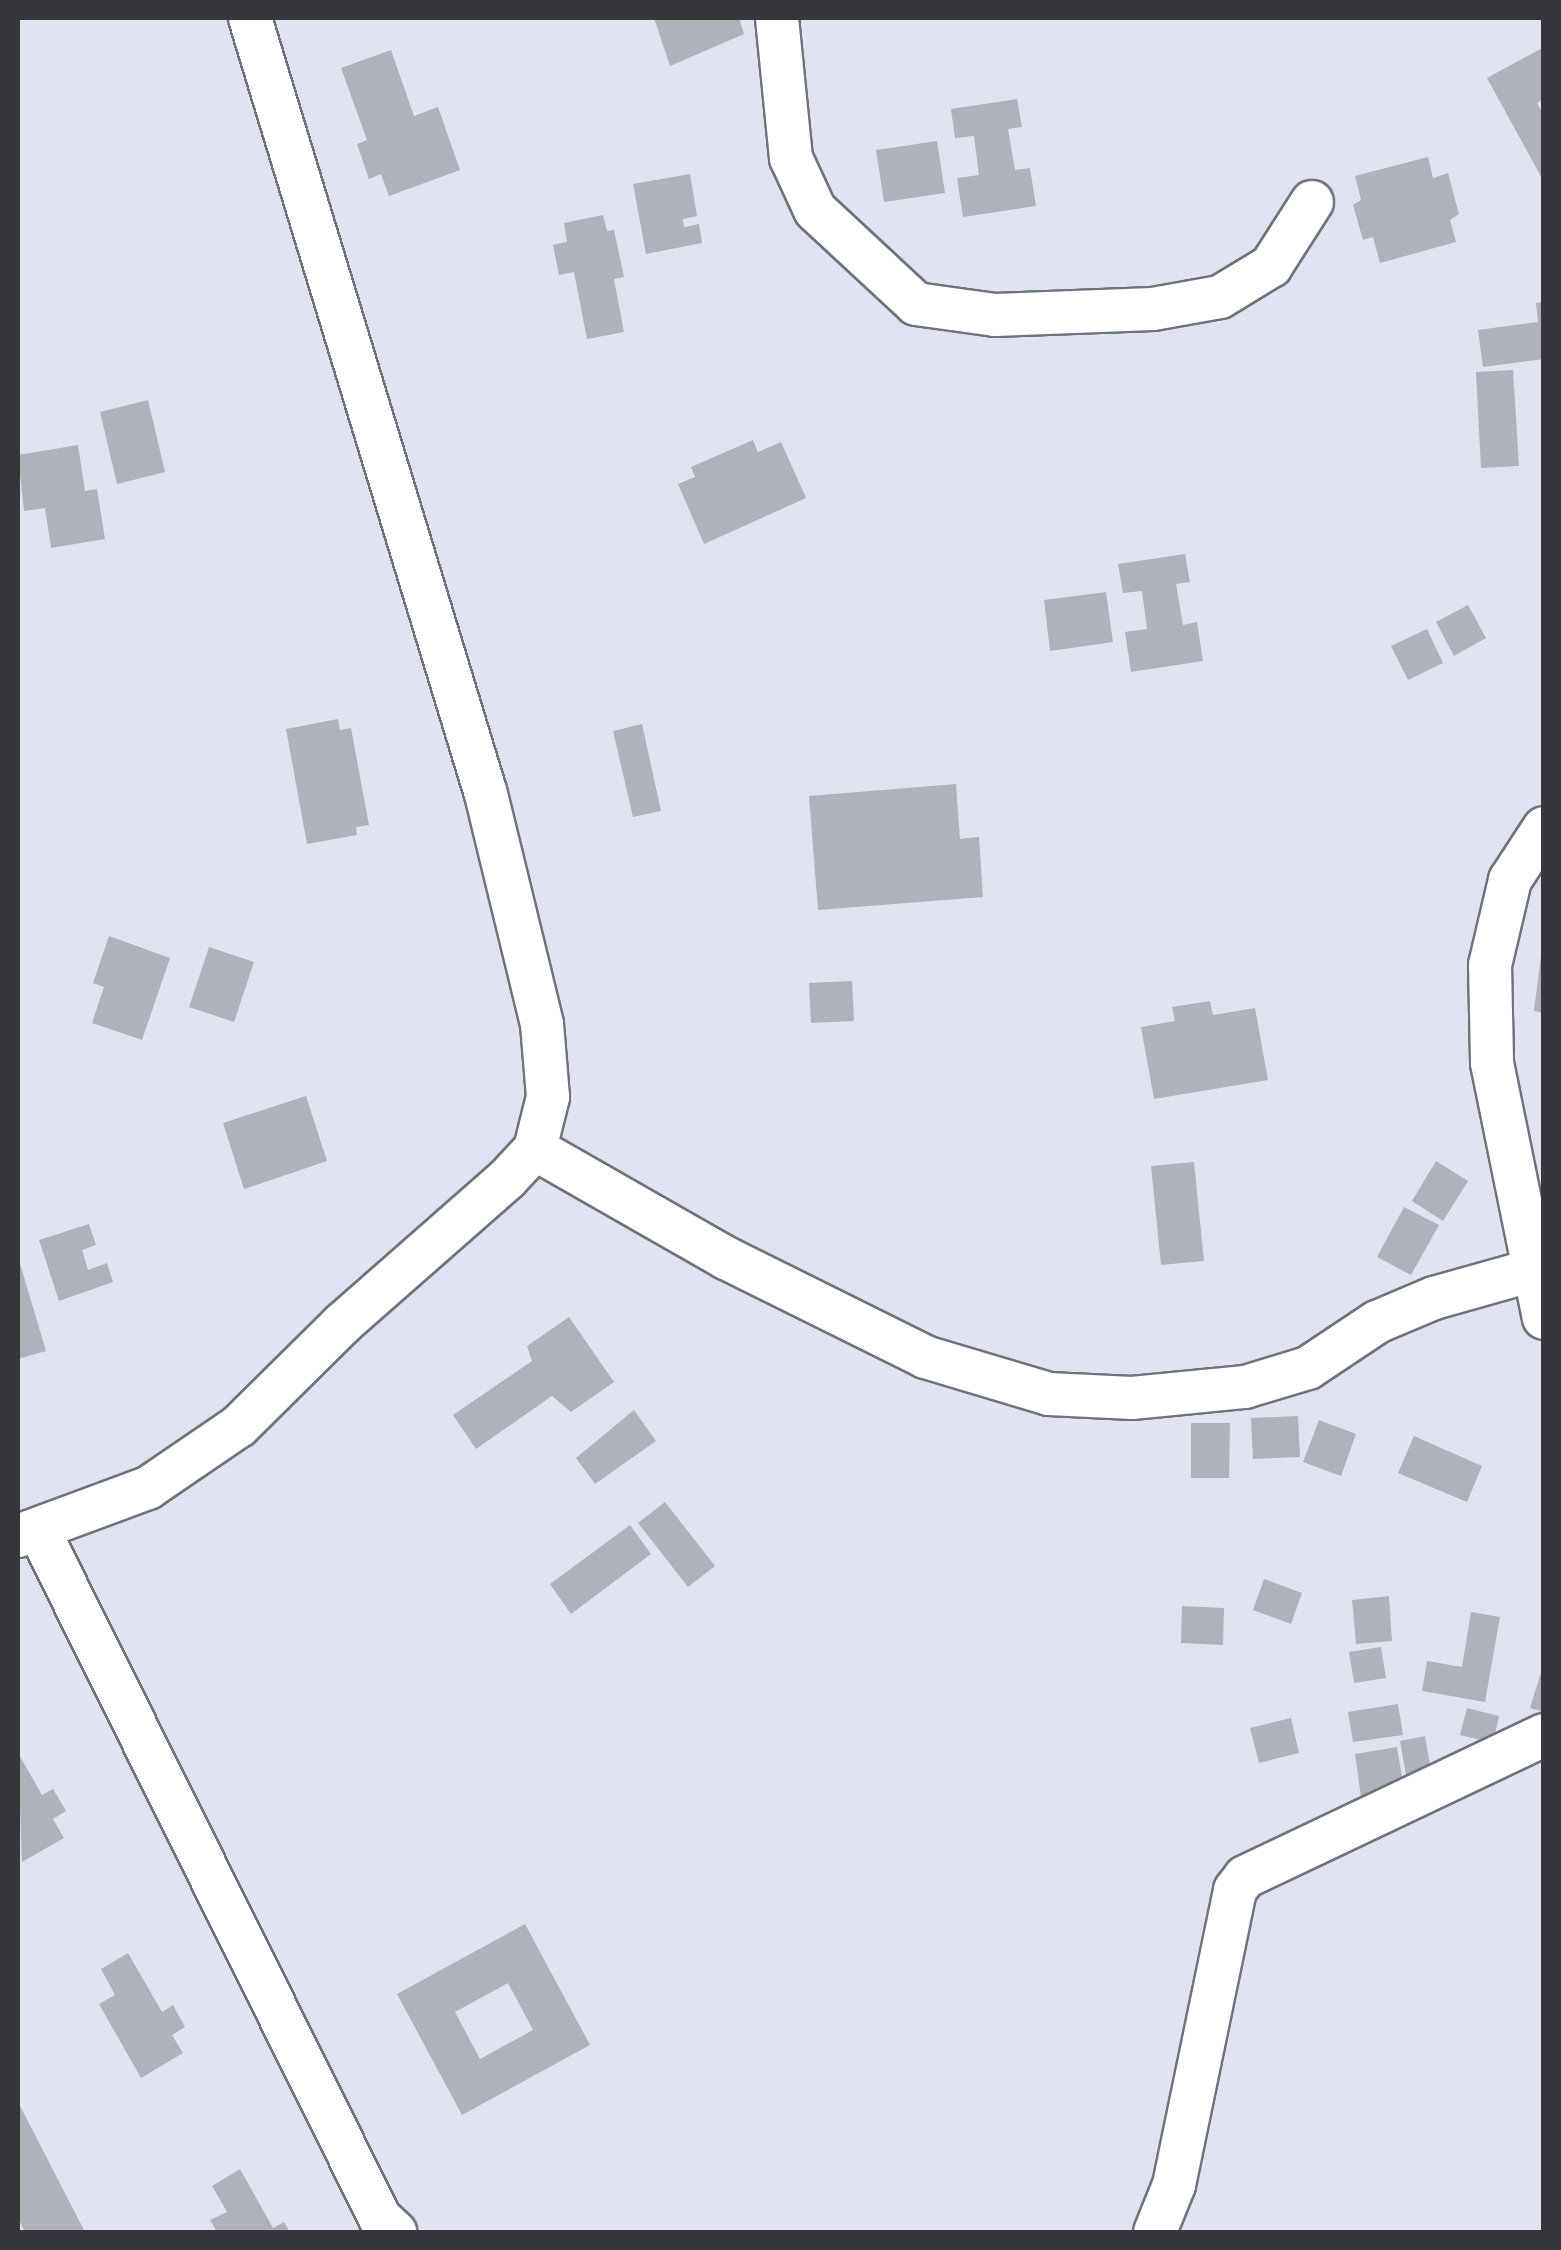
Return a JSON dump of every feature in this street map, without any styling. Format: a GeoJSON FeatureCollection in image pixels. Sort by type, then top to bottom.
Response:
{"type":"FeatureCollection","features":[{"type":"Feature","properties":{"kind":"street"},"geometry":{"type":"LineString","coordinates":[[250,18],[486,791],[542,1024],[548,1097],[534,1149],[239,1426],[148,1488],[28,1533],[380,2218],[394,2232]]}},
{"type":"Feature","properties":{"kind":"street"},"geometry":{"type":"LineString","coordinates":[[777,18],[791,158],[815,210],[916,304],[995,314],[1153,310],[1220,297],[1271,266],[1312,202]]}},
{"type":"Feature","properties":{"kind":"street"},"geometry":{"type":"LineString","coordinates":[[1544,828],[1510,880],[1490,964],[1492,1062],[1538,1269],[1544,1318]]}},
{"type":"Feature","properties":{"kind":"street"},"geometry":{"type":"LineString","coordinates":[[534,1149],[726,1258],[925,1357],[1049,1394],[1132,1398],[1245,1387],[1308,1368],[1377,1322],[1434,1298],[1538,1269]]}},
{"type":"Feature","properties":{"kind":"street"},"geometry":{"type":"LineString","coordinates":[[1155,2232],[1174,2185],[1235,1890],[1244,1877],[1544,1735]]}},
{"type":"Feature","properties":{"kind":"building"},"geometry":{"type":"Polygon","coordinates":[[[654,18],[739,18],[744,34],[670,66],[654,18]]]}},
{"type":"Feature","properties":{"kind":"building"},"geometry":{"type":"Polygon","coordinates":[[[1544,47],[1544,99],[1537,103],[1544,115],[1544,182],[1487,78],[1544,47]]]}},
{"type":"Feature","properties":{"kind":"building"},"geometry":{"type":"Polygon","coordinates":[[[391,50],[414,116],[438,107],[460,170],[389,196],[381,174],[369,179],[357,144],[367,140],[341,68],[391,50]]]}},
{"type":"Feature","properties":{"kind":"building"},"geometry":{"type":"Polygon","coordinates":[[[1017,99],[1022,127],[1008,129],[1015,170],[1030,168],[1036,206],[963,217],[957,178],[979,175],[974,136],[955,138],[951,109],[1017,99]]]}},
{"type":"Feature","properties":{"kind":"building"},"geometry":{"type":"Polygon","coordinates":[[[937,141],[945,193],[884,202],[876,150],[937,141]]]}},
{"type":"Feature","properties":{"kind":"building"},"geometry":{"type":"Polygon","coordinates":[[[1428,157],[1433,178],[1448,173],[1459,214],[1450,220],[1456,242],[1380,263],[1373,237],[1363,240],[1353,205],[1361,200],[1355,176],[1428,157]]]}},
{"type":"Feature","properties":{"kind":"building"},"geometry":{"type":"Polygon","coordinates":[[[690,174],[697,216],[683,219],[684,227],[699,224],[702,243],[646,254],[633,184],[690,174]]]}},
{"type":"Feature","properties":{"kind":"building"},"geometry":{"type":"Polygon","coordinates":[[[603,215],[607,231],[614,230],[624,277],[614,279],[624,332],[587,339],[574,272],[559,275],[553,245],[567,242],[564,223],[603,215]]]}},
{"type":"Feature","properties":{"kind":"building"},"geometry":{"type":"Polygon","coordinates":[[[1544,302],[1544,359],[1483,367],[1478,330],[1538,322],[1536,303],[1544,302]]]}},
{"type":"Feature","properties":{"kind":"building"},"geometry":{"type":"Polygon","coordinates":[[[1513,370],[1519,466],[1481,468],[1476,372],[1513,370]]]}},
{"type":"Feature","properties":{"kind":"building"},"geometry":{"type":"Polygon","coordinates":[[[148,400],[165,472],[117,484],[100,412],[148,400]]]}},
{"type":"Feature","properties":{"kind":"building"},"geometry":{"type":"Polygon","coordinates":[[[753,440],[758,452],[781,442],[806,498],[704,544],[678,484],[695,477],[691,467],[753,440]]]}},
{"type":"Feature","properties":{"kind":"building"},"geometry":{"type":"Polygon","coordinates":[[[78,445],[85,491],[97,489],[105,539],[51,548],[45,508],[24,511],[18,455],[78,445]]]}},
{"type":"Feature","properties":{"kind":"building"},"geometry":{"type":"Polygon","coordinates":[[[1185,554],[1190,582],[1176,584],[1183,625],[1197,622],[1203,661],[1131,672],[1125,632],[1147,629],[1142,591],[1123,593],[1118,564],[1185,554]]]}},
{"type":"Feature","properties":{"kind":"building"},"geometry":{"type":"Polygon","coordinates":[[[1106,592],[1113,642],[1050,651],[1044,600],[1106,592]]]}},
{"type":"Feature","properties":{"kind":"building"},"geometry":{"type":"Polygon","coordinates":[[[1468,605],[1486,638],[1454,656],[1436,622],[1468,605]]]}},
{"type":"Feature","properties":{"kind":"building"},"geometry":{"type":"Polygon","coordinates":[[[1427,629],[1443,663],[1408,680],[1391,646],[1427,629]]]}},
{"type":"Feature","properties":{"kind":"building"},"geometry":{"type":"Polygon","coordinates":[[[338,719],[340,730],[351,728],[369,825],[356,827],[357,835],[307,844],[286,729],[338,719]]]}},
{"type":"Feature","properties":{"kind":"building"},"geometry":{"type":"Polygon","coordinates":[[[642,724],[661,811],[633,817],[613,731],[642,724]]]}},
{"type":"Feature","properties":{"kind":"building"},"geometry":{"type":"Polygon","coordinates":[[[956,784],[960,839],[979,837],[983,897],[818,910],[809,796],[956,784]]]}},
{"type":"Feature","properties":{"kind":"building"},"geometry":{"type":"Polygon","coordinates":[[[109,936],[170,958],[142,1040],[92,1023],[104,987],[93,983],[109,936]]]}},
{"type":"Feature","properties":{"kind":"building"},"geometry":{"type":"Polygon","coordinates":[[[209,947],[254,962],[234,1022],[189,1007],[209,947]]]}},
{"type":"Feature","properties":{"kind":"building"},"geometry":{"type":"Polygon","coordinates":[[[1544,956],[1544,1013],[1534,1011],[1544,956]]]}},
{"type":"Feature","properties":{"kind":"building"},"geometry":{"type":"Polygon","coordinates":[[[852,981],[854,1021],[811,1023],[809,983],[852,981]]]}},
{"type":"Feature","properties":{"kind":"building"},"geometry":{"type":"Polygon","coordinates":[[[1210,1001],[1213,1015],[1255,1008],[1268,1080],[1154,1099],[1141,1027],[1175,1021],[1172,1007],[1210,1001]]]}},
{"type":"Feature","properties":{"kind":"building"},"geometry":{"type":"Polygon","coordinates":[[[306,1096],[327,1161],[244,1189],[223,1123],[306,1096]]]}},
{"type":"Feature","properties":{"kind":"building"},"geometry":{"type":"Polygon","coordinates":[[[1436,1161],[1468,1181],[1443,1221],[1412,1201],[1436,1161]]]}},
{"type":"Feature","properties":{"kind":"building"},"geometry":{"type":"Polygon","coordinates":[[[1194,1162],[1204,1261],[1161,1265],[1151,1166],[1194,1162]]]}},
{"type":"Feature","properties":{"kind":"building"},"geometry":{"type":"Polygon","coordinates":[[[1404,1207],[1439,1225],[1411,1275],[1377,1257],[1404,1207]]]}},
{"type":"Feature","properties":{"kind":"building"},"geometry":{"type":"Polygon","coordinates":[[[89,1224],[96,1245],[82,1250],[88,1270],[107,1263],[113,1282],[59,1301],[39,1240],[89,1224]]]}},
{"type":"Feature","properties":{"kind":"building"},"geometry":{"type":"Polygon","coordinates":[[[18,1257],[46,1351],[18,1359],[18,1257]]]}},
{"type":"Feature","properties":{"kind":"building"},"geometry":{"type":"Polygon","coordinates":[[[569,1317],[614,1382],[571,1412],[552,1396],[476,1449],[453,1415],[532,1361],[527,1346],[569,1317]]]}},
{"type":"Feature","properties":{"kind":"building"},"geometry":{"type":"Polygon","coordinates":[[[634,1410],[656,1441],[595,1484],[576,1458],[634,1410]]]}},
{"type":"Feature","properties":{"kind":"building"},"geometry":{"type":"Polygon","coordinates":[[[1298,1416],[1300,1457],[1253,1459],[1251,1418],[1298,1416]]]}},
{"type":"Feature","properties":{"kind":"building"},"geometry":{"type":"Polygon","coordinates":[[[1319,1420],[1356,1434],[1341,1476],[1303,1462],[1319,1420]]]}},
{"type":"Feature","properties":{"kind":"building"},"geometry":{"type":"Polygon","coordinates":[[[1191,1423],[1230,1423],[1229,1478],[1191,1478],[1191,1423]]]}},
{"type":"Feature","properties":{"kind":"building"},"geometry":{"type":"Polygon","coordinates":[[[1414,1436],[1482,1466],[1467,1502],[1398,1473],[1414,1436]]]}},
{"type":"Feature","properties":{"kind":"building"},"geometry":{"type":"Polygon","coordinates":[[[665,1502],[715,1566],[688,1587],[638,1523],[665,1502]]]}},
{"type":"Feature","properties":{"kind":"building"},"geometry":{"type":"Polygon","coordinates":[[[630,1525],[651,1554],[571,1614],[550,1584],[630,1525]]]}},
{"type":"Feature","properties":{"kind":"building"},"geometry":{"type":"Polygon","coordinates":[[[1264,1579],[1302,1593],[1291,1624],[1253,1610],[1264,1579]]]}},
{"type":"Feature","properties":{"kind":"building"},"geometry":{"type":"Polygon","coordinates":[[[1389,1596],[1392,1641],[1356,1644],[1352,1600],[1389,1596]]]}},
{"type":"Feature","properties":{"kind":"building"},"geometry":{"type":"Polygon","coordinates":[[[1182,1606],[1224,1608],[1223,1645],[1181,1643],[1182,1606]]]}},
{"type":"Feature","properties":{"kind":"building"},"geometry":{"type":"Polygon","coordinates":[[[1471,1612],[1500,1617],[1485,1702],[1422,1691],[1427,1661],[1462,1667],[1471,1612]]]}},
{"type":"Feature","properties":{"kind":"building"},"geometry":{"type":"Polygon","coordinates":[[[1381,1647],[1386,1678],[1354,1683],[1349,1652],[1381,1647]]]}},
{"type":"Feature","properties":{"kind":"building"},"geometry":{"type":"Polygon","coordinates":[[[1544,1666],[1544,1712],[1530,1708],[1544,1666]]]}},
{"type":"Feature","properties":{"kind":"building"},"geometry":{"type":"Polygon","coordinates":[[[1398,1704],[1403,1735],[1353,1742],[1348,1712],[1398,1704]]]}},
{"type":"Feature","properties":{"kind":"building"},"geometry":{"type":"Polygon","coordinates":[[[1467,1708],[1499,1716],[1493,1743],[1460,1735],[1467,1708]]]}},
{"type":"Feature","properties":{"kind":"building"},"geometry":{"type":"Polygon","coordinates":[[[1291,1718],[1299,1753],[1259,1763],[1250,1728],[1291,1718]]]}},
{"type":"Feature","properties":{"kind":"building"},"geometry":{"type":"Polygon","coordinates":[[[1425,1736],[1431,1771],[1406,1775],[1400,1741],[1425,1736]]]}},
{"type":"Feature","properties":{"kind":"building"},"geometry":{"type":"Polygon","coordinates":[[[1397,1747],[1404,1789],[1361,1797],[1355,1754],[1397,1747]]]}},
{"type":"Feature","properties":{"kind":"building"},"geometry":{"type":"Polygon","coordinates":[[[18,1753],[42,1795],[53,1789],[66,1811],[53,1819],[64,1838],[22,1862],[18,1753]]]}},
{"type":"Feature","properties":{"kind":"building"},"geometry":{"type":"Polygon","coordinates":[[[525,1924],[590,2045],[462,2115],[397,1994],[525,1924]],[[508,1983],[455,2012],[480,2059],[533,2030],[508,1983]]]}},
{"type":"Feature","properties":{"kind":"building"},"geometry":{"type":"Polygon","coordinates":[[[128,1953],[162,2012],[173,2005],[185,2027],[172,2035],[183,2053],[141,2078],[99,2004],[115,1995],[101,1969],[128,1953]]]}},
{"type":"Feature","properties":{"kind":"building"},"geometry":{"type":"Polygon","coordinates":[[[18,2102],[85,2232],[25,2232],[18,2218],[18,2102]]]}},
{"type":"Feature","properties":{"kind":"building"},"geometry":{"type":"Polygon","coordinates":[[[240,2169],[273,2228],[284,2222],[290,2232],[217,2232],[210,2220],[227,2212],[212,2186],[240,2169]]]}}]}
